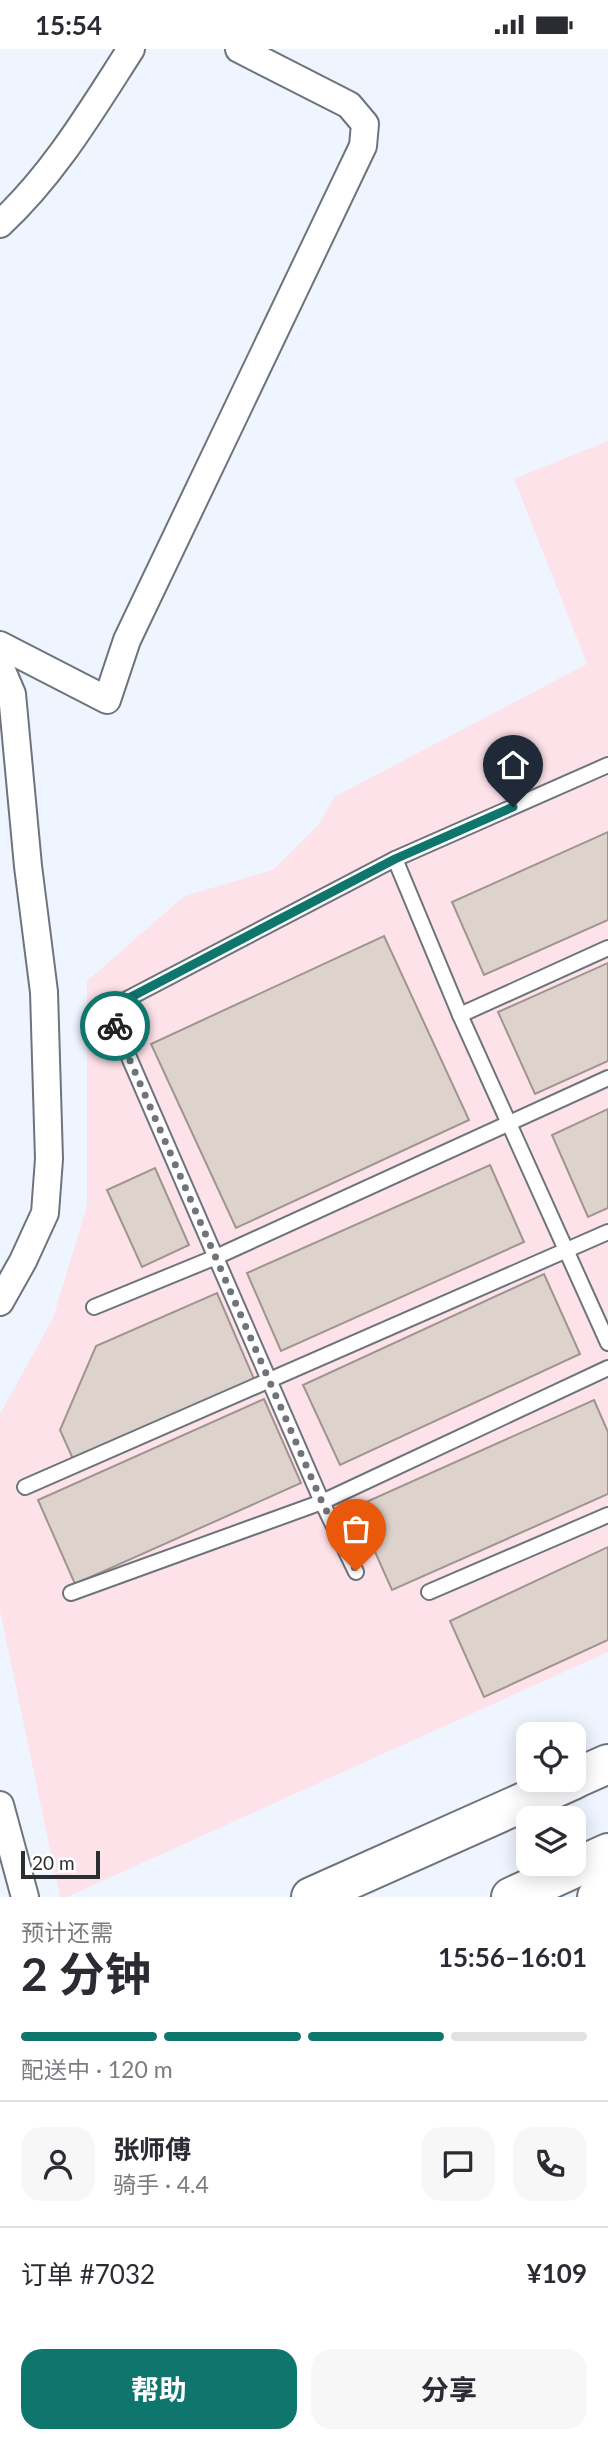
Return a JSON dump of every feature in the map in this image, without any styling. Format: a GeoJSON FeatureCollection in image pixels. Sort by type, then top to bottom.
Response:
{"type":"FeatureCollection","features":[{"type":"Feature","properties":{"kind":"main road"},"geometry":{"type":"LineString","coordinates":[[586,1774],[608,1764]]}},
{"type":"Feature","properties":{"kind":"main road"},"geometry":{"type":"LineString","coordinates":[[311,1897],[547,1792]]}},
{"type":"Feature","properties":{"kind":"main road"},"geometry":{"type":"LineString","coordinates":[[511,1897],[608,1853]]}},
{"type":"Feature","properties":{"kind":"main road"},"geometry":{"type":"LineString","coordinates":[[597,1897],[608,1892]]}},
{"type":"Feature","properties":{"kind":"street"},"geometry":{"type":"LineString","coordinates":[[0,224],[24,202],[59,159],[131,49]]}},
{"type":"Feature","properties":{"kind":"street"},"geometry":{"type":"LineString","coordinates":[[0,645],[107,700],[127,640],[363,146],[365,124],[349,105],[239,49]]}},
{"type":"Feature","properties":{"kind":"street"},"geometry":{"type":"LineString","coordinates":[[0,666],[12,694],[28,866],[44,992],[49,1160],[45,1213],[0,1302]]}},
{"type":"Feature","properties":{"kind":"street"},"geometry":{"type":"LineString","coordinates":[[0,1805],[11,1853],[26,1897]]}},
{"type":"Feature","properties":{"kind":"lane"},"geometry":{"type":"LineString","coordinates":[[356,1571],[322,1502],[271,1378],[108,1009],[395,859],[608,765]]}},
{"type":"Feature","properties":{"kind":"lane"},"geometry":{"type":"LineString","coordinates":[[395,859],[460,1015],[608,1343]]}},
{"type":"Feature","properties":{"kind":"lane"},"geometry":{"type":"LineString","coordinates":[[460,1015],[608,948]]}},
{"type":"Feature","properties":{"kind":"lane"},"geometry":{"type":"LineString","coordinates":[[94,1307],[216,1257],[608,1078]]}},
{"type":"Feature","properties":{"kind":"lane"},"geometry":{"type":"LineString","coordinates":[[25,1486],[608,1232]]}},
{"type":"Feature","properties":{"kind":"lane"},"geometry":{"type":"LineString","coordinates":[[71,1593],[322,1502],[608,1368]]}},
{"type":"Feature","properties":{"kind":"lane"},"geometry":{"type":"LineString","coordinates":[[429,1592],[608,1514]]}},
{"type":"Feature","properties":{"kind":"shaded area"},"geometry":{"type":"Polygon","coordinates":[[[608,441],[608,1652],[67,1897],[60,1897],[0,1611],[0,1414],[53,1318],[87,1206],[87,981],[184,896],[273,870],[319,824],[334,797],[587,664],[514,479],[608,441]]]}},
{"type":"Feature","properties":{"kind":"building"},"geometry":{"type":"Polygon","coordinates":[[[608,832],[608,920],[484,975],[452,902],[608,832]]]}},
{"type":"Feature","properties":{"kind":"building"},"geometry":{"type":"Polygon","coordinates":[[[384,936],[469,1120],[236,1228],[151,1044],[384,936]]]}},
{"type":"Feature","properties":{"kind":"building"},"geometry":{"type":"Polygon","coordinates":[[[608,963],[608,1061],[535,1094],[498,1012],[608,963]]]}},
{"type":"Feature","properties":{"kind":"building"},"geometry":{"type":"Polygon","coordinates":[[[608,1109],[608,1208],[588,1217],[552,1135],[608,1109]]]}},
{"type":"Feature","properties":{"kind":"building"},"geometry":{"type":"Polygon","coordinates":[[[490,1165],[524,1242],[281,1351],[247,1273],[490,1165]]]}},
{"type":"Feature","properties":{"kind":"building"},"geometry":{"type":"Polygon","coordinates":[[[155,1168],[189,1245],[142,1267],[107,1190],[155,1168]]]}},
{"type":"Feature","properties":{"kind":"building"},"geometry":{"type":"Polygon","coordinates":[[[544,1274],[580,1354],[340,1465],[303,1385],[544,1274]]]}},
{"type":"Feature","properties":{"kind":"building"},"geometry":{"type":"Polygon","coordinates":[[[217,1293],[254,1379],[73,1459],[60,1430],[96,1346],[217,1293]]]}},
{"type":"Feature","properties":{"kind":"building"},"geometry":{"type":"Polygon","coordinates":[[[264,1399],[301,1483],[75,1584],[38,1500],[264,1399]]]}},
{"type":"Feature","properties":{"kind":"building"},"geometry":{"type":"Polygon","coordinates":[[[594,1400],[608,1432],[608,1494],[392,1590],[355,1507],[594,1400]]]}},
{"type":"Feature","properties":{"kind":"building"},"geometry":{"type":"Polygon","coordinates":[[[608,1547],[608,1640],[484,1697],[450,1621],[608,1547]]]}},
{"type":"Feature","properties":{"kind":"way so far"},"geometry":{"type":"LineString","coordinates":[[115,1026],[271,1378],[322,1502],[356,1571]]}},
{"type":"Feature","properties":{"kind":"route"},"geometry":{"type":"LineString","coordinates":[[115,1026],[108,1009],[395,859],[513,807]]}}]}
